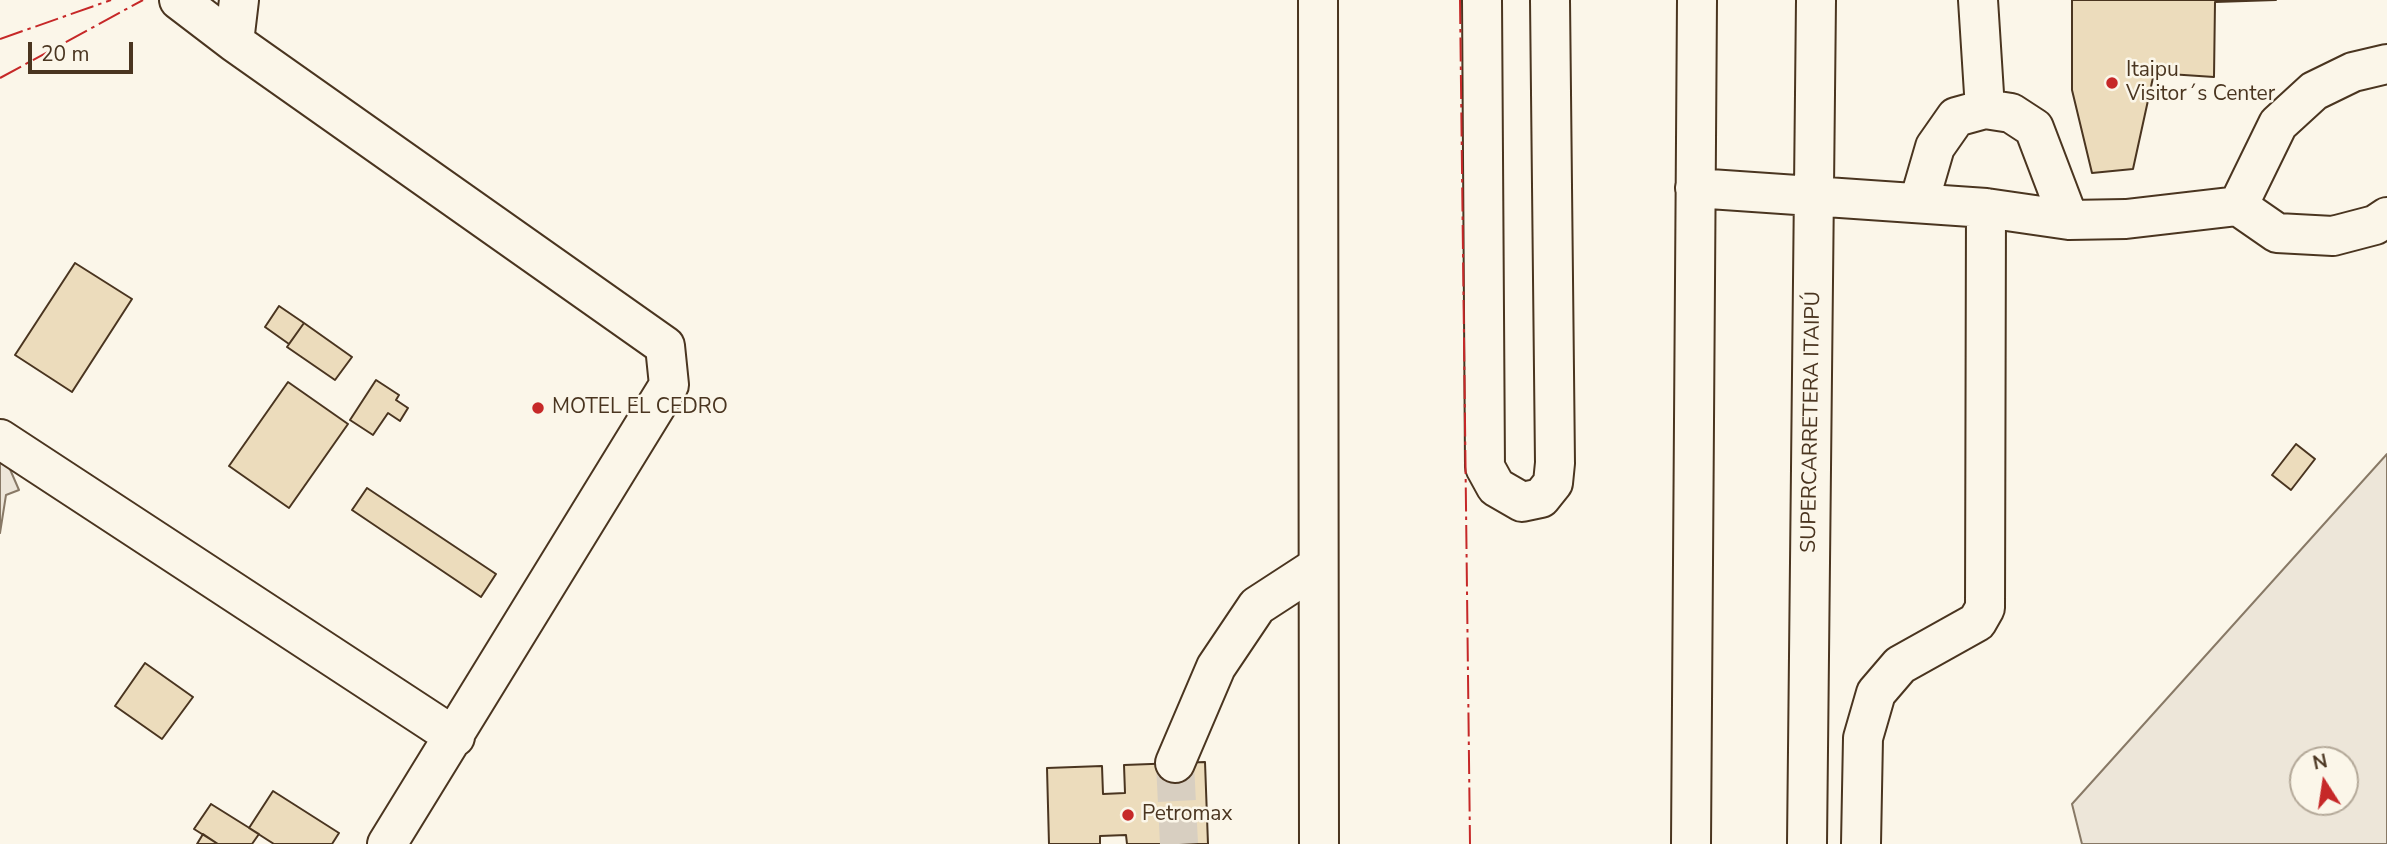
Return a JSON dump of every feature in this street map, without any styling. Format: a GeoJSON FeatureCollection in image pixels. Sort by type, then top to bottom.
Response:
{"type":"FeatureCollection","features":[{"type":"Feature","properties":{"kind":"main road"},"geometry":{"type":"LineString","coordinates":[[179,0],[234,42],[665,346],[669,385],[387,844]]}},
{"type":"Feature","properties":{"kind":"main road"},"geometry":{"type":"LineString","coordinates":[[234,42],[239,0]]}},
{"type":"Feature","properties":{"kind":"main road"},"geometry":{"type":"LineString","coordinates":[[1318,0],[1319,844]]}},
{"type":"Feature","properties":{"kind":"main road"},"geometry":{"type":"LineString","coordinates":[[1482,0],[1485,467],[1496,487],[1522,502],[1541,498],[1547,491],[1553,483],[1555,463],[1550,0]]}},
{"type":"Feature","properties":{"kind":"main road"},"geometry":{"type":"LineString","coordinates":[[1691,844],[1697,0]]}},
{"type":"Feature","properties":{"kind":"main road","name":"SUPERCARRETERA ITAIPÚ"},"geometry":{"type":"LineString","coordinates":[[1807,844],[1816,0]]}},
{"type":"Feature","properties":{"kind":"main road"},"geometry":{"type":"LineString","coordinates":[[1978,0],[1985,109]]}},
{"type":"Feature","properties":{"kind":"main road"},"geometry":{"type":"LineString","coordinates":[[2238,206],[2278,124],[2314,91],[2353,72],[2387,64]]}},
{"type":"Feature","properties":{"kind":"main road"},"geometry":{"type":"LineString","coordinates":[[1919,202],[1935,147],[1956,117],[1985,109],[2011,113],[2034,128],[2069,220]]}},
{"type":"Feature","properties":{"kind":"main road"},"geometry":{"type":"LineString","coordinates":[[1695,188],[1919,202],[2069,220],[2126,219],[2238,206],[2277,233],[2333,236],[2375,225],[2387,217]]}},
{"type":"Feature","properties":{"kind":"main road"},"geometry":{"type":"LineString","coordinates":[[1861,844],[1863,738],[1876,693],[1899,665],[1927,647],[1977,622],[1985,608],[1986,208]]}},
{"type":"Feature","properties":{"kind":"main road"},"geometry":{"type":"LineString","coordinates":[[0,439],[455,737]]}},
{"type":"Feature","properties":{"kind":"main road"},"geometry":{"type":"LineString","coordinates":[[1175,763],[1216,667],[1257,606],[1317,567]]}},
{"type":"Feature","properties":{"kind":"shaded area"},"geometry":{"type":"Polygon","coordinates":[[[2387,454],[2387,844],[2082,844],[2072,804],[2387,454]]]}},
{"type":"Feature","properties":{"kind":"shaded area"},"geometry":{"type":"Polygon","coordinates":[[[0,463],[9,467],[19,490],[6,495],[0,533],[0,463]]]}},
{"type":"Feature","properties":{"kind":"building","name":"Itaipu Visitor´s Center"},"geometry":{"type":"Polygon","coordinates":[[[2072,0],[2276,0],[2215,2],[2214,77],[2154,73],[2133,169],[2092,173],[2072,90],[2072,0]]]}},
{"type":"Feature","properties":{"kind":"building"},"geometry":{"type":"Polygon","coordinates":[[[75,263],[132,299],[72,392],[15,355],[75,263]]]}},
{"type":"Feature","properties":{"kind":"building"},"geometry":{"type":"Polygon","coordinates":[[[279,306],[304,323],[289,344],[265,327],[279,306]]]}},
{"type":"Feature","properties":{"kind":"building"},"geometry":{"type":"Polygon","coordinates":[[[304,323],[352,357],[335,380],[287,347],[304,323]]]}},
{"type":"Feature","properties":{"kind":"building"},"geometry":{"type":"Polygon","coordinates":[[[376,380],[399,395],[396,400],[408,408],[400,421],[388,413],[373,435],[350,420],[376,380]]]}},
{"type":"Feature","properties":{"kind":"building"},"geometry":{"type":"Polygon","coordinates":[[[288,382],[348,424],[289,508],[229,466],[288,382]]]}},
{"type":"Feature","properties":{"kind":"building"},"geometry":{"type":"Polygon","coordinates":[[[2296,444],[2315,459],[2291,490],[2272,475],[2296,444]]]}},
{"type":"Feature","properties":{"kind":"building"},"geometry":{"type":"Polygon","coordinates":[[[367,488],[496,574],[481,597],[352,510],[367,488]]]}},
{"type":"Feature","properties":{"kind":"building"},"geometry":{"type":"Polygon","coordinates":[[[145,663],[193,697],[162,739],[115,706],[145,663]]]}},
{"type":"Feature","properties":{"kind":"building","name":"Petromax"},"geometry":{"type":"Polygon","coordinates":[[[1205,762],[1208,844],[1127,844],[1126,835],[1100,836],[1100,844],[1049,844],[1047,768],[1102,766],[1103,794],[1125,793],[1124,765],[1205,762]]]}},
{"type":"Feature","properties":{"kind":"building"},"geometry":{"type":"Polygon","coordinates":[[[273,791],[339,833],[332,844],[274,844],[249,828],[273,791]]]}},
{"type":"Feature","properties":{"kind":"building"},"geometry":{"type":"Polygon","coordinates":[[[211,804],[259,834],[252,844],[218,844],[194,829],[211,804]]]}},
{"type":"Feature","properties":{"kind":"building"},"geometry":{"type":"Polygon","coordinates":[[[203,834],[218,844],[197,844],[203,834]]]}},
{"type":"Feature","properties":{"kind":"tunnel"},"geometry":{"type":"LineString","coordinates":[[1175,763],[1179,844]]}},
{"type":"Feature","properties":{"kind":"power"},"geometry":{"type":"LineString","coordinates":[[0,39],[111,0]]}},
{"type":"Feature","properties":{"kind":"power"},"geometry":{"type":"LineString","coordinates":[[0,78],[143,0]]}},
{"type":"Feature","properties":{"kind":"power"},"geometry":{"type":"LineString","coordinates":[[1460,0],[1470,844]]}},
{"type":"Feature","properties":{"kind":"place","name":"Itaipu Visitor´s Center"},"geometry":{"type":"Point","coordinates":[2112,83]}},
{"type":"Feature","properties":{"kind":"place","name":"MOTEL EL CEDRO"},"geometry":{"type":"Point","coordinates":[538,408]}},
{"type":"Feature","properties":{"kind":"place","name":"Petromax"},"geometry":{"type":"Point","coordinates":[1128,815]}}]}
